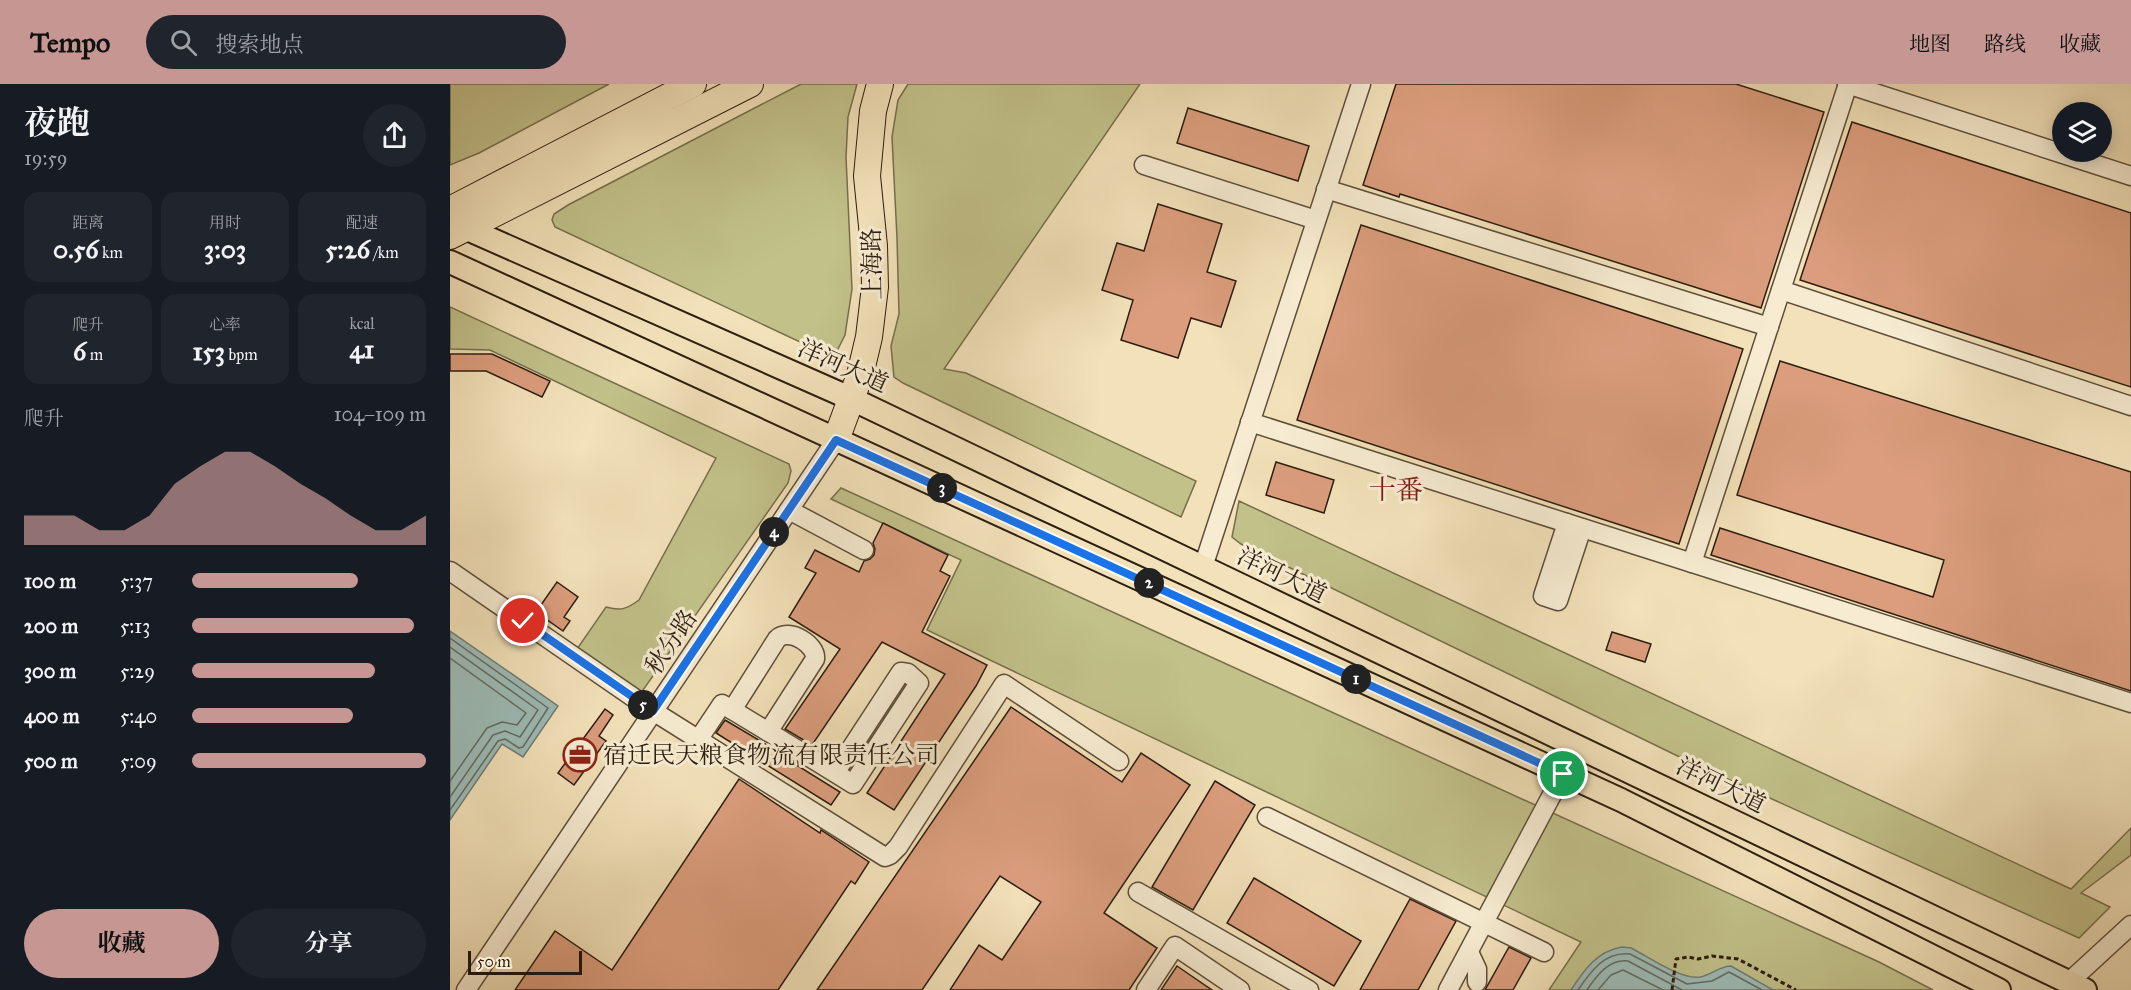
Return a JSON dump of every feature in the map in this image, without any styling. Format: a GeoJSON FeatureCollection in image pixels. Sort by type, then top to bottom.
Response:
{"type":"FeatureCollection","features":[{"type":"Feature","properties":{"kind":"highway"},"geometry":{"type":"LineString","coordinates":[[454,224],[693,84]]}},
{"type":"Feature","properties":{"kind":"highway"},"geometry":{"type":"LineString","coordinates":[[454,224],[750,84]]}},
{"type":"Feature","properties":{"kind":"highway","name":"上海路"},"geometry":{"type":"LineString","coordinates":[[836,440],[861,375],[875,287],[874,246],[867,176],[873,111],[880,84]]}},
{"type":"Feature","properties":{"kind":"main road","name":"洋河大道"},"geometry":{"type":"LineString","coordinates":[[454,224],[852,399],[2077,986]]}},
{"type":"Feature","properties":{"kind":"main road"},"geometry":{"type":"LineString","coordinates":[[450,262],[1621,800],[1999,990]]}},
{"type":"Feature","properties":{"kind":"street"},"geometry":{"type":"LineString","coordinates":[[1203,567],[1361,84]]}},
{"type":"Feature","properties":{"kind":"street"},"geometry":{"type":"LineString","coordinates":[[1692,563],[1848,84],[2131,176]]}},
{"type":"Feature","properties":{"kind":"street"},"geometry":{"type":"LineString","coordinates":[[1144,165],[1316,220]]}},
{"type":"Feature","properties":{"kind":"street"},"geometry":{"type":"LineString","coordinates":[[1326,189],[1769,327]]}},
{"type":"Feature","properties":{"kind":"street"},"geometry":{"type":"LineString","coordinates":[[1781,290],[2131,406]]}},
{"type":"Feature","properties":{"kind":"street"},"geometry":{"type":"LineString","coordinates":[[1250,422],[2131,703]]}},
{"type":"Feature","properties":{"kind":"street","name":"秋分路"},"geometry":{"type":"LineString","coordinates":[[466,990],[836,440]]}},
{"type":"Feature","properties":{"kind":"street"},"geometry":{"type":"LineString","coordinates":[[789,510],[864,550]]}},
{"type":"Feature","properties":{"kind":"street"},"geometry":{"type":"LineString","coordinates":[[450,571],[653,711],[885,857],[898,847],[1004,684],[1119,761]]}},
{"type":"Feature","properties":{"kind":"street"},"geometry":{"type":"LineString","coordinates":[[732,710],[777,639],[782,634],[788,633],[794,636],[813,648],[816,653],[815,659],[768,732]]}},
{"type":"Feature","properties":{"kind":"street"},"geometry":{"type":"LineString","coordinates":[[698,740],[722,704],[853,784],[919,683],[915,678],[901,672],[835,773]]}},
{"type":"Feature","properties":{"kind":"street"},"geometry":{"type":"LineString","coordinates":[[1448,990],[1563,774]]}},
{"type":"Feature","properties":{"kind":"street"},"geometry":{"type":"LineString","coordinates":[[1267,817],[1544,952]]}},
{"type":"Feature","properties":{"kind":"street"},"geometry":{"type":"LineString","coordinates":[[1138,892],[1309,990]]}},
{"type":"Feature","properties":{"kind":"street"},"geometry":{"type":"LineString","coordinates":[[2077,986],[2131,925]]}},
{"type":"Feature","properties":{"kind":"street"},"geometry":{"type":"LineString","coordinates":[[1146,990],[1176,946],[1240,990]]}},
{"type":"Feature","properties":{"kind":"street"},"geometry":{"type":"LineString","coordinates":[[1469,952],[1477,969],[1477,982]]}},
{"type":"Feature","properties":{"kind":"path"},"geometry":{"type":"LineString","coordinates":[[1672,990],[1676,958],[1698,959],[1712,956],[1738,959],[1796,990]]}},
{"type":"Feature","properties":{"kind":"shaded area"},"geometry":{"type":"Polygon","coordinates":[[[450,84],[609,84],[479,153],[450,165],[450,84]]]}},
{"type":"Feature","properties":{"kind":"shaded area"},"geometry":{"type":"Polygon","coordinates":[[[801,84],[857,84],[848,117],[846,157],[852,289],[845,335],[837,351],[813,348],[555,227],[552,220],[554,214],[568,205],[801,84]]]}},
{"type":"Feature","properties":{"kind":"shaded area"},"geometry":{"type":"Polygon","coordinates":[[[908,84],[1140,84],[944,369],[966,373],[1196,481],[1181,517],[894,377],[891,346],[899,314],[892,137],[898,100],[908,84]]]}},
{"type":"Feature","properties":{"kind":"shaded area"},"geometry":{"type":"Polygon","coordinates":[[[450,307],[789,464],[791,471],[788,483],[641,693],[577,649],[606,607],[624,608],[639,600],[716,458],[490,350],[450,349],[450,307]]]}},
{"type":"Feature","properties":{"kind":"shaded area"},"geometry":{"type":"Polygon","coordinates":[[[841,488],[1879,962],[1933,990],[1549,990],[1581,942],[927,630],[961,560],[831,499],[841,488]]]}},
{"type":"Feature","properties":{"kind":"shaded area"},"geometry":{"type":"Polygon","coordinates":[[[1239,501],[2071,889],[2131,828],[2131,855],[2081,893],[2110,907],[2079,938],[1688,761],[1241,544],[1232,537],[1239,501]]]}},
{"type":"Feature","properties":{"kind":"water"},"geometry":{"type":"Polygon","coordinates":[[[450,631],[558,706],[523,757],[502,744],[450,820],[450,631]]]}},
{"type":"Feature","properties":{"kind":"water"},"geometry":{"type":"Polygon","coordinates":[[[1631,948],[1675,972],[1692,977],[1704,976],[1723,967],[1731,966],[1773,990],[1571,990],[1592,962],[1613,949],[1631,948]]]}},
{"type":"Feature","properties":{"kind":"building"},"geometry":{"type":"Polygon","coordinates":[[[1396,84],[1736,84],[1824,112],[1761,308],[1400,194],[1399,197],[1363,185],[1396,84]]]}},
{"type":"Feature","properties":{"kind":"building"},"geometry":{"type":"Polygon","coordinates":[[[1188,108],[1309,146],[1298,181],[1177,143],[1188,108]]]}},
{"type":"Feature","properties":{"kind":"building"},"geometry":{"type":"Polygon","coordinates":[[[1852,122],[2131,213],[2131,387],[1800,280],[1852,122]]]}},
{"type":"Feature","properties":{"kind":"building"},"geometry":{"type":"Polygon","coordinates":[[[1158,204],[1222,224],[1207,272],[1236,281],[1221,327],[1191,318],[1178,358],[1121,340],[1133,300],[1102,290],[1117,243],[1144,251],[1158,204]]]}},
{"type":"Feature","properties":{"kind":"building"},"geometry":{"type":"Polygon","coordinates":[[[1361,225],[1743,349],[1679,544],[1297,420],[1361,225]]]}},
{"type":"Feature","properties":{"kind":"building"},"geometry":{"type":"Polygon","coordinates":[[[450,354],[492,354],[550,381],[542,397],[486,371],[450,371],[450,354]]]}},
{"type":"Feature","properties":{"kind":"building"},"geometry":{"type":"Polygon","coordinates":[[[1780,361],[2131,472],[2131,691],[1711,555],[1720,528],[1933,597],[1944,560],[1737,495],[1780,361]]]}},
{"type":"Feature","properties":{"kind":"building"},"geometry":{"type":"Polygon","coordinates":[[[1276,462],[1334,480],[1324,513],[1266,495],[1276,462]]]}},
{"type":"Feature","properties":{"kind":"building"},"geometry":{"type":"Polygon","coordinates":[[[883,523],[948,555],[940,571],[950,576],[922,632],[987,665],[976,686],[894,810],[867,793],[945,674],[882,642],[812,745],[785,729],[840,649],[789,617],[816,573],[805,568],[815,550],[859,572],[864,561],[874,555],[873,543],[883,523]]]}},
{"type":"Feature","properties":{"kind":"building"},"geometry":{"type":"Polygon","coordinates":[[[557,582],[578,597],[564,617],[570,621],[563,631],[536,612],[557,582]]]}},
{"type":"Feature","properties":{"kind":"building"},"geometry":{"type":"Polygon","coordinates":[[[1612,632],[1651,644],[1645,662],[1606,650],[1612,632]]]}},
{"type":"Feature","properties":{"kind":"building"},"geometry":{"type":"Polygon","coordinates":[[[1011,707],[1122,782],[1141,753],[1190,785],[1104,913],[1157,948],[1129,990],[950,990],[979,945],[1002,960],[1041,902],[1000,876],[922,990],[817,990],[1011,707]]]}},
{"type":"Feature","properties":{"kind":"building"},"geometry":{"type":"Polygon","coordinates":[[[605,709],[613,715],[599,736],[606,741],[574,785],[558,773],[605,709]]]}},
{"type":"Feature","properties":{"kind":"building"},"geometry":{"type":"Polygon","coordinates":[[[725,720],[799,764],[798,766],[840,792],[831,805],[716,733],[725,720]]]}},
{"type":"Feature","properties":{"kind":"building"},"geometry":{"type":"Polygon","coordinates":[[[739,779],[820,833],[821,830],[869,862],[855,884],[851,881],[778,990],[515,990],[555,931],[612,970],[739,779]]]}},
{"type":"Feature","properties":{"kind":"building"},"geometry":{"type":"Polygon","coordinates":[[[1215,781],[1255,805],[1193,910],[1152,887],[1215,781]]]}},
{"type":"Feature","properties":{"kind":"building"},"geometry":{"type":"Polygon","coordinates":[[[1254,878],[1361,941],[1334,986],[1227,923],[1254,878]]]}},
{"type":"Feature","properties":{"kind":"building"},"geometry":{"type":"Polygon","coordinates":[[[1410,899],[1456,921],[1418,990],[1360,990],[1410,899]]]}},
{"type":"Feature","properties":{"kind":"building"},"geometry":{"type":"Polygon","coordinates":[[[1509,947],[1531,958],[1513,990],[1485,990],[1509,947]]]}},
{"type":"Feature","properties":{"kind":"building"},"geometry":{"type":"Polygon","coordinates":[[[1177,966],[1212,990],[1161,990],[1177,966]]]}},
{"type":"Feature","properties":{"kind":"place","name":"宿迁民天粮食物流有限责任公司"},"geometry":{"type":"Point","coordinates":[580,755]}},
{"type":"Feature","properties":{"kind":"district","name":"十番"},"geometry":{"type":"Point","coordinates":[1396,490]}},
{"type":"Feature","properties":{"kind":"route"},"geometry":{"type":"LineString","coordinates":[[523,621],[653,711],[836,440],[1563,774]]}}]}
